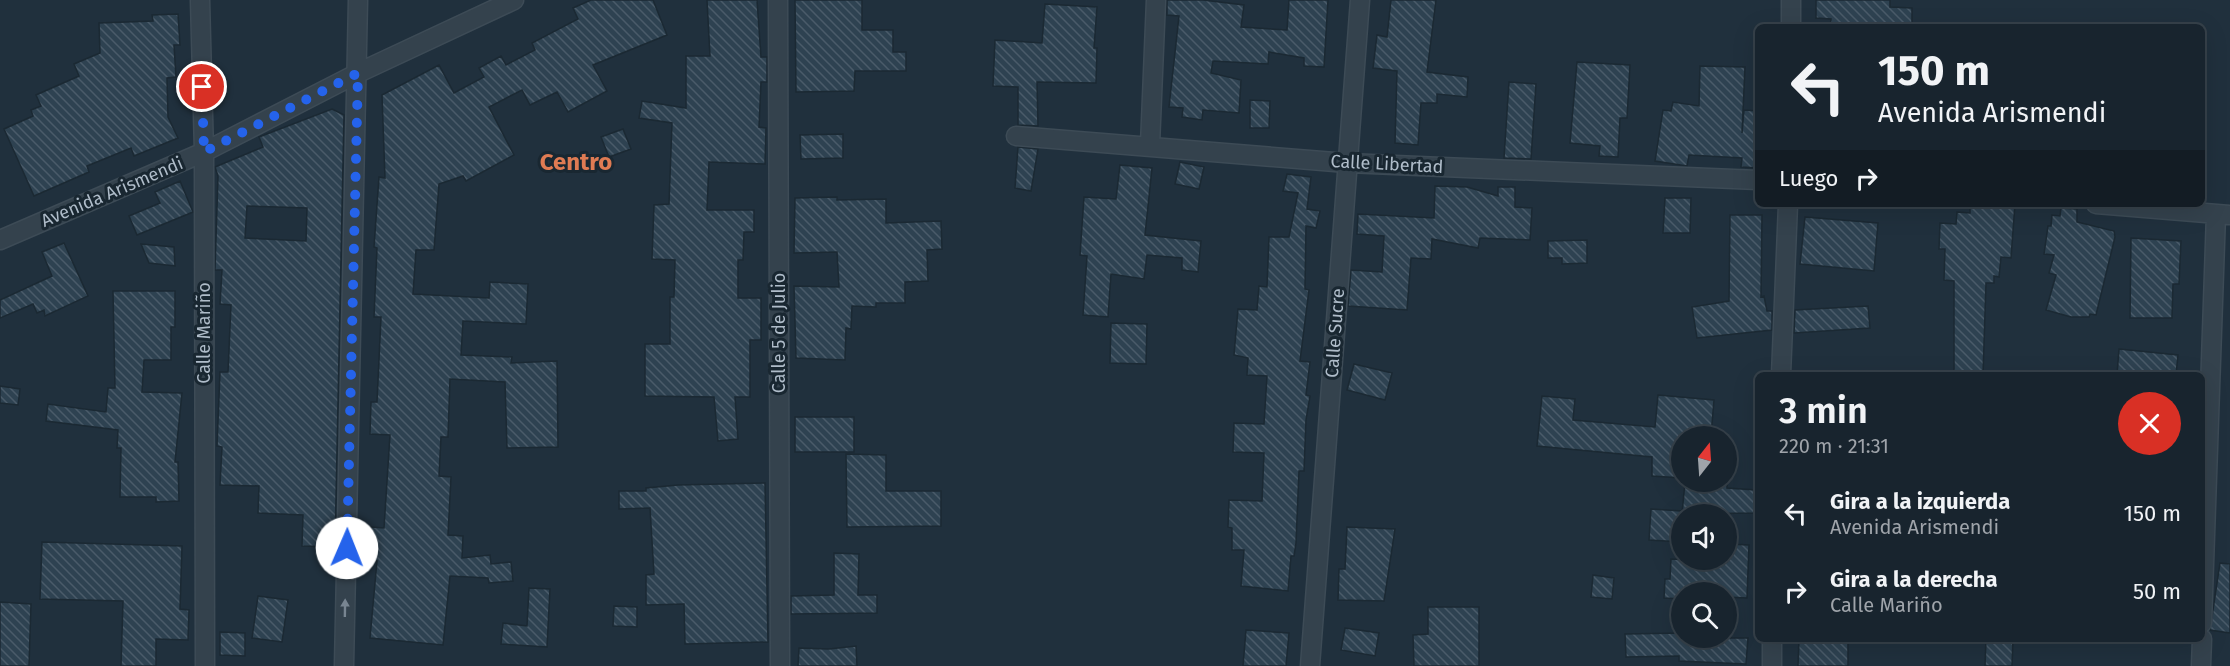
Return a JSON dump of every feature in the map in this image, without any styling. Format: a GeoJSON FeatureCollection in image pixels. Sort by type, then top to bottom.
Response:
{"type":"FeatureCollection","features":[{"type":"Feature","properties":{"kind":"street","name":"Calle Mariño"},"geometry":{"type":"LineString","coordinates":[[200,0],[204,152],[206,666]]}},
{"type":"Feature","properties":{"kind":"street"},"geometry":{"type":"LineString","coordinates":[[344,666],[358,0]]}},
{"type":"Feature","properties":{"kind":"street","name":"Avenida Arismendi"},"geometry":{"type":"LineString","coordinates":[[0,240],[204,152],[358,73],[514,0]]}},
{"type":"Feature","properties":{"kind":"street","name":"Calle 5 de Julio"},"geometry":{"type":"LineString","coordinates":[[778,0],[780,666]]}},
{"type":"Feature","properties":{"kind":"street"},"geometry":{"type":"LineString","coordinates":[[1150,145],[1156,0]]}},
{"type":"Feature","properties":{"kind":"street","name":"Calle Sucre"},"geometry":{"type":"LineString","coordinates":[[1310,666],[1360,0]]}},
{"type":"Feature","properties":{"kind":"street"},"geometry":{"type":"LineString","coordinates":[[1791,0],[1791,24]]}},
{"type":"Feature","properties":{"kind":"street","name":"Calle Libertad"},"geometry":{"type":"LineString","coordinates":[[1016,136],[1150,145],[1347,163],[1755,180]]}},
{"type":"Feature","properties":{"kind":"street"},"geometry":{"type":"LineString","coordinates":[[1781,372],[1788,207]]}},
{"type":"Feature","properties":{"kind":"street"},"geometry":{"type":"LineString","coordinates":[[2134,207],[2223,214],[2205,565]]}},
{"type":"Feature","properties":{"kind":"street"},"geometry":{"type":"LineString","coordinates":[[1772,642],[1772,666]]}},
{"type":"Feature","properties":{"kind":"street"},"geometry":{"type":"LineString","coordinates":[[2201,666],[2202,642]]}},
{"type":"Feature","properties":{"kind":"building"},"geometry":{"type":"Polygon","coordinates":[[[591,0],[653,0],[667,35],[593,65],[607,91],[568,112],[557,92],[530,105],[522,90],[489,107],[514,155],[466,181],[463,176],[439,184],[434,250],[416,250],[413,294],[489,298],[490,282],[528,284],[526,324],[463,321],[461,355],[512,357],[511,363],[557,361],[558,447],[507,448],[505,382],[450,379],[448,437],[441,437],[439,476],[451,477],[448,535],[463,536],[462,558],[490,555],[491,564],[511,562],[513,581],[489,583],[488,578],[450,576],[443,645],[370,638],[377,561],[365,560],[366,549],[358,549],[358,526],[384,528],[390,435],[370,434],[371,402],[377,402],[381,317],[374,317],[377,248],[374,247],[379,177],[385,178],[382,95],[439,65],[454,93],[484,77],[479,68],[501,56],[506,65],[535,50],[532,43],[578,19],[573,8],[591,0]]]}},
{"type":"Feature","properties":{"kind":"building"},"geometry":{"type":"Polygon","coordinates":[[[707,0],[757,0],[761,57],[767,57],[767,82],[761,82],[759,127],[766,128],[765,164],[709,162],[707,210],[754,210],[754,232],[744,232],[743,260],[738,260],[738,298],[761,298],[761,340],[750,340],[750,397],[735,397],[738,439],[718,441],[714,397],[645,396],[645,344],[670,344],[670,297],[674,297],[675,260],[652,259],[654,205],[669,204],[672,123],[639,118],[642,101],[686,108],[686,56],[710,56],[707,0]]]}},
{"type":"Feature","properties":{"kind":"building"},"geometry":{"type":"Polygon","coordinates":[[[795,0],[862,0],[862,30],[893,30],[893,52],[906,52],[906,71],[855,71],[854,91],[796,92],[795,0]]]}},
{"type":"Feature","properties":{"kind":"building"},"geometry":{"type":"Polygon","coordinates":[[[1167,0],[1203,0],[1244,5],[1241,27],[1287,30],[1289,0],[1328,0],[1324,67],[1304,66],[1304,58],[1269,52],[1268,64],[1213,61],[1211,73],[1241,80],[1239,113],[1203,110],[1202,120],[1182,117],[1183,108],[1169,107],[1179,16],[1167,15],[1167,0]]]}},
{"type":"Feature","properties":{"kind":"building"},"geometry":{"type":"Polygon","coordinates":[[[1391,0],[1436,0],[1427,72],[1468,77],[1467,97],[1437,94],[1437,103],[1421,103],[1418,145],[1395,143],[1397,71],[1373,68],[1377,35],[1387,37],[1391,0]]]}},
{"type":"Feature","properties":{"kind":"building"},"geometry":{"type":"Polygon","coordinates":[[[1816,0],[1890,0],[1890,7],[1912,8],[1912,24],[1830,24],[1831,19],[1816,18],[1816,0]]]}},
{"type":"Feature","properties":{"kind":"building"},"geometry":{"type":"Polygon","coordinates":[[[1045,4],[1097,7],[1094,48],[1097,48],[1096,83],[1037,82],[1038,126],[1018,125],[1018,87],[993,86],[995,40],[1042,43],[1045,4]]]}},
{"type":"Feature","properties":{"kind":"building"},"geometry":{"type":"Polygon","coordinates":[[[178,14],[180,45],[174,45],[176,77],[167,78],[168,117],[178,138],[134,156],[131,148],[87,166],[89,172],[34,196],[4,129],[33,116],[31,110],[41,106],[36,95],[79,76],[74,64],[100,53],[99,23],[153,21],[152,15],[178,14]]]}},
{"type":"Feature","properties":{"kind":"building"},"geometry":{"type":"Polygon","coordinates":[[[1577,62],[1630,65],[1627,118],[1620,118],[1618,157],[1599,156],[1600,146],[1570,143],[1577,62]]]}},
{"type":"Feature","properties":{"kind":"building"},"geometry":{"type":"Polygon","coordinates":[[[1700,66],[1745,67],[1742,133],[1744,110],[1755,111],[1755,168],[1741,167],[1742,158],[1689,155],[1687,166],[1655,161],[1663,110],[1671,111],[1673,102],[1699,106],[1700,66]]]}},
{"type":"Feature","properties":{"kind":"building"},"geometry":{"type":"Polygon","coordinates":[[[1509,82],[1536,84],[1531,159],[1504,158],[1509,82]]]}},
{"type":"Feature","properties":{"kind":"building"},"geometry":{"type":"Polygon","coordinates":[[[1250,100],[1270,101],[1269,128],[1250,128],[1250,100]]]}},
{"type":"Feature","properties":{"kind":"building"},"geometry":{"type":"Polygon","coordinates":[[[332,109],[344,115],[335,547],[302,546],[303,515],[258,513],[259,486],[220,485],[222,447],[217,446],[220,372],[228,372],[231,305],[220,304],[222,270],[215,270],[218,176],[215,167],[263,147],[259,137],[332,109]],[[247,206],[245,238],[306,241],[307,208],[247,206]]]}},
{"type":"Feature","properties":{"kind":"building"},"geometry":{"type":"Polygon","coordinates":[[[623,129],[631,149],[609,157],[601,137],[623,129]]]}},
{"type":"Feature","properties":{"kind":"building"},"geometry":{"type":"Polygon","coordinates":[[[843,134],[843,158],[801,159],[800,135],[843,134]]]}},
{"type":"Feature","properties":{"kind":"building"},"geometry":{"type":"Polygon","coordinates":[[[1018,147],[1038,149],[1031,191],[1015,188],[1018,147]]]}},
{"type":"Feature","properties":{"kind":"building"},"geometry":{"type":"Polygon","coordinates":[[[1180,162],[1204,167],[1199,189],[1175,184],[1180,162]]]}},
{"type":"Feature","properties":{"kind":"building"},"geometry":{"type":"Polygon","coordinates":[[[1120,165],[1152,168],[1145,235],[1201,241],[1198,272],[1182,270],[1182,258],[1147,255],[1144,279],[1111,274],[1108,317],[1083,315],[1087,256],[1080,255],[1084,197],[1116,199],[1120,165]]]}},
{"type":"Feature","properties":{"kind":"building"},"geometry":{"type":"Polygon","coordinates":[[[1287,174],[1311,177],[1307,209],[1320,211],[1316,228],[1306,226],[1305,289],[1309,290],[1300,361],[1310,362],[1306,395],[1310,396],[1306,420],[1304,471],[1299,471],[1296,543],[1294,556],[1291,556],[1288,591],[1241,586],[1244,550],[1232,550],[1232,528],[1228,527],[1229,500],[1262,501],[1264,453],[1233,452],[1234,423],[1264,424],[1267,376],[1247,375],[1248,358],[1234,355],[1238,309],[1257,310],[1259,286],[1267,287],[1269,237],[1289,237],[1298,193],[1283,191],[1287,174]]]}},
{"type":"Feature","properties":{"kind":"building"},"geometry":{"type":"Polygon","coordinates":[[[180,181],[193,212],[137,235],[129,216],[160,203],[155,192],[180,181]]]}},
{"type":"Feature","properties":{"kind":"building"},"geometry":{"type":"Polygon","coordinates":[[[1435,186],[1467,187],[1498,196],[1498,187],[1515,187],[1515,207],[1532,208],[1530,240],[1480,238],[1478,248],[1432,239],[1431,259],[1411,258],[1407,310],[1348,306],[1351,270],[1382,272],[1384,236],[1357,234],[1358,214],[1434,218],[1435,186]]]}},
{"type":"Feature","properties":{"kind":"building"},"geometry":{"type":"Polygon","coordinates":[[[837,197],[837,200],[886,199],[886,223],[941,221],[942,249],[927,250],[928,281],[905,282],[905,303],[876,303],[876,307],[852,306],[851,329],[846,328],[845,360],[796,358],[794,286],[839,287],[837,252],[794,253],[795,198],[837,197]]]}},
{"type":"Feature","properties":{"kind":"building"},"geometry":{"type":"Polygon","coordinates":[[[1665,198],[1691,198],[1690,233],[1663,233],[1665,198]]]}},
{"type":"Feature","properties":{"kind":"building"},"geometry":{"type":"Polygon","coordinates":[[[1970,207],[2015,207],[2011,258],[2001,257],[1999,277],[1994,276],[1994,283],[1986,283],[1983,372],[1954,372],[1954,281],[1944,280],[1945,249],[1939,249],[1940,223],[1956,224],[1957,212],[1970,213],[1970,207]]]}},
{"type":"Feature","properties":{"kind":"building"},"geometry":{"type":"Polygon","coordinates":[[[2061,208],[2077,209],[2077,222],[2114,231],[2115,237],[2096,315],[2071,317],[2046,310],[2056,275],[2049,273],[2054,255],[2044,254],[2048,226],[2051,226],[2052,215],[2060,216],[2061,208]]]}},
{"type":"Feature","properties":{"kind":"building"},"geometry":{"type":"Polygon","coordinates":[[[1730,215],[1762,215],[1761,297],[1764,296],[1767,311],[1772,311],[1772,330],[1697,338],[1692,307],[1729,301],[1730,215]]]}},
{"type":"Feature","properties":{"kind":"building"},"geometry":{"type":"Polygon","coordinates":[[[1805,217],[1878,223],[1874,271],[1800,264],[1805,217]]]}},
{"type":"Feature","properties":{"kind":"building"},"geometry":{"type":"Polygon","coordinates":[[[2131,238],[2181,241],[2179,284],[2173,284],[2172,318],[2130,318],[2131,238]]]}},
{"type":"Feature","properties":{"kind":"building"},"geometry":{"type":"Polygon","coordinates":[[[1587,240],[1587,263],[1562,264],[1562,258],[1548,258],[1548,241],[1587,240]]]}},
{"type":"Feature","properties":{"kind":"building"},"geometry":{"type":"Polygon","coordinates":[[[64,243],[88,296],[45,316],[44,310],[37,313],[33,304],[0,318],[0,300],[52,276],[42,252],[64,243]]]}},
{"type":"Feature","properties":{"kind":"building"},"geometry":{"type":"Polygon","coordinates":[[[141,244],[174,247],[175,266],[149,263],[141,244]]]}},
{"type":"Feature","properties":{"kind":"building"},"geometry":{"type":"Polygon","coordinates":[[[113,291],[175,291],[175,327],[171,327],[171,360],[144,360],[142,392],[182,393],[175,462],[178,462],[179,501],[156,502],[156,497],[120,497],[121,448],[117,448],[118,430],[46,421],[48,404],[106,412],[108,388],[115,388],[113,291]]]}},
{"type":"Feature","properties":{"kind":"building"},"geometry":{"type":"Polygon","coordinates":[[[1868,306],[1870,328],[1794,333],[1795,310],[1868,306]]]}},
{"type":"Feature","properties":{"kind":"building"},"geometry":{"type":"Polygon","coordinates":[[[1111,323],[1147,324],[1146,364],[1110,363],[1111,323]]]}},
{"type":"Feature","properties":{"kind":"building"},"geometry":{"type":"Polygon","coordinates":[[[2119,349],[2178,355],[2176,372],[2117,372],[2119,349]]]}},
{"type":"Feature","properties":{"kind":"building"},"geometry":{"type":"Polygon","coordinates":[[[1354,364],[1392,373],[1385,400],[1347,390],[1354,364]]]}},
{"type":"Feature","properties":{"kind":"building"},"geometry":{"type":"Polygon","coordinates":[[[0,386],[20,389],[18,405],[0,403],[0,386]]]}},
{"type":"Feature","properties":{"kind":"building"},"geometry":{"type":"Polygon","coordinates":[[[1658,395],[1714,400],[1712,426],[1671,426],[1671,477],[1652,476],[1652,457],[1537,446],[1542,396],[1575,399],[1573,420],[1655,427],[1658,395]]]}},
{"type":"Feature","properties":{"kind":"building"},"geometry":{"type":"Polygon","coordinates":[[[795,417],[854,417],[854,452],[795,452],[795,417]]]}},
{"type":"Feature","properties":{"kind":"building"},"geometry":{"type":"Polygon","coordinates":[[[846,454],[886,455],[886,491],[941,491],[941,526],[847,527],[846,454]]]}},
{"type":"Feature","properties":{"kind":"building"},"geometry":{"type":"Polygon","coordinates":[[[765,483],[768,642],[685,644],[684,604],[646,605],[646,575],[654,574],[650,508],[619,509],[619,491],[646,491],[646,488],[678,485],[765,483]]]}},
{"type":"Feature","properties":{"kind":"building"},"geometry":{"type":"Polygon","coordinates":[[[1755,490],[1754,513],[1737,513],[1737,504],[1683,504],[1684,492],[1755,490]]]}},
{"type":"Feature","properties":{"kind":"building"},"geometry":{"type":"Polygon","coordinates":[[[1651,509],[1671,510],[1671,541],[1649,540],[1651,509]]]}},
{"type":"Feature","properties":{"kind":"building"},"geometry":{"type":"Polygon","coordinates":[[[1347,527],[1395,529],[1384,601],[1338,600],[1339,569],[1345,569],[1347,527]]]}},
{"type":"Feature","properties":{"kind":"building"},"geometry":{"type":"Polygon","coordinates":[[[42,542],[182,546],[180,609],[189,610],[188,640],[156,639],[156,666],[121,666],[123,601],[40,599],[42,542]]]}},
{"type":"Feature","properties":{"kind":"building"},"geometry":{"type":"Polygon","coordinates":[[[1737,544],[1749,545],[1747,598],[1737,598],[1737,582],[1671,582],[1671,598],[1664,598],[1665,579],[1670,579],[1671,559],[1671,570],[1737,570],[1737,544]]]}},
{"type":"Feature","properties":{"kind":"building"},"geometry":{"type":"Polygon","coordinates":[[[834,553],[859,554],[858,595],[877,595],[877,613],[791,614],[791,596],[834,595],[834,553]]]}},
{"type":"Feature","properties":{"kind":"building"},"geometry":{"type":"Polygon","coordinates":[[[2220,563],[2230,564],[2230,633],[2210,630],[2220,563]]]}},
{"type":"Feature","properties":{"kind":"building"},"geometry":{"type":"Polygon","coordinates":[[[1593,575],[1614,578],[1612,599],[1591,597],[1593,575]]]}},
{"type":"Feature","properties":{"kind":"building"},"geometry":{"type":"Polygon","coordinates":[[[529,588],[550,589],[547,647],[501,644],[503,623],[527,626],[529,588]]]}},
{"type":"Feature","properties":{"kind":"building"},"geometry":{"type":"Polygon","coordinates":[[[258,596],[288,600],[282,642],[252,638],[258,596]]]}},
{"type":"Feature","properties":{"kind":"building"},"geometry":{"type":"Polygon","coordinates":[[[0,602],[31,604],[29,666],[0,666],[0,602]]]}},
{"type":"Feature","properties":{"kind":"building"},"geometry":{"type":"Polygon","coordinates":[[[614,606],[637,607],[637,627],[613,626],[614,606]]]}},
{"type":"Feature","properties":{"kind":"building"},"geometry":{"type":"Polygon","coordinates":[[[1428,607],[1479,607],[1479,666],[1414,666],[1413,635],[1428,634],[1428,607]]]}},
{"type":"Feature","properties":{"kind":"building"},"geometry":{"type":"Polygon","coordinates":[[[1345,628],[1379,633],[1375,656],[1341,650],[1345,628]]]}},
{"type":"Feature","properties":{"kind":"building"},"geometry":{"type":"Polygon","coordinates":[[[1246,630],[1289,633],[1286,666],[1243,666],[1246,630]]]}},
{"type":"Feature","properties":{"kind":"building"},"geometry":{"type":"Polygon","coordinates":[[[220,632],[245,633],[245,656],[220,655],[220,632]]]}},
{"type":"Feature","properties":{"kind":"building"},"geometry":{"type":"Polygon","coordinates":[[[1671,633],[1671,648],[1737,648],[1737,638],[1748,638],[1746,664],[1679,661],[1679,656],[1626,657],[1625,634],[1671,633]]]}},
{"type":"Feature","properties":{"kind":"building"},"geometry":{"type":"Polygon","coordinates":[[[1799,642],[1848,642],[1848,666],[1798,666],[1799,642]]]}},
{"type":"Feature","properties":{"kind":"building"},"geometry":{"type":"Polygon","coordinates":[[[1986,642],[2013,642],[2012,666],[1985,666],[1986,642]]]}},
{"type":"Feature","properties":{"kind":"building"},"geometry":{"type":"Polygon","coordinates":[[[856,646],[857,666],[798,666],[799,648],[829,649],[856,646]]]}},
{"type":"Feature","properties":{"kind":"district","name":"Centro"},"geometry":{"type":"Point","coordinates":[576,162]}},
{"type":"Feature","properties":{"kind":"route"},"geometry":{"type":"LineString","coordinates":[[202,87],[204,152],[358,73],[347,548]]}}]}
